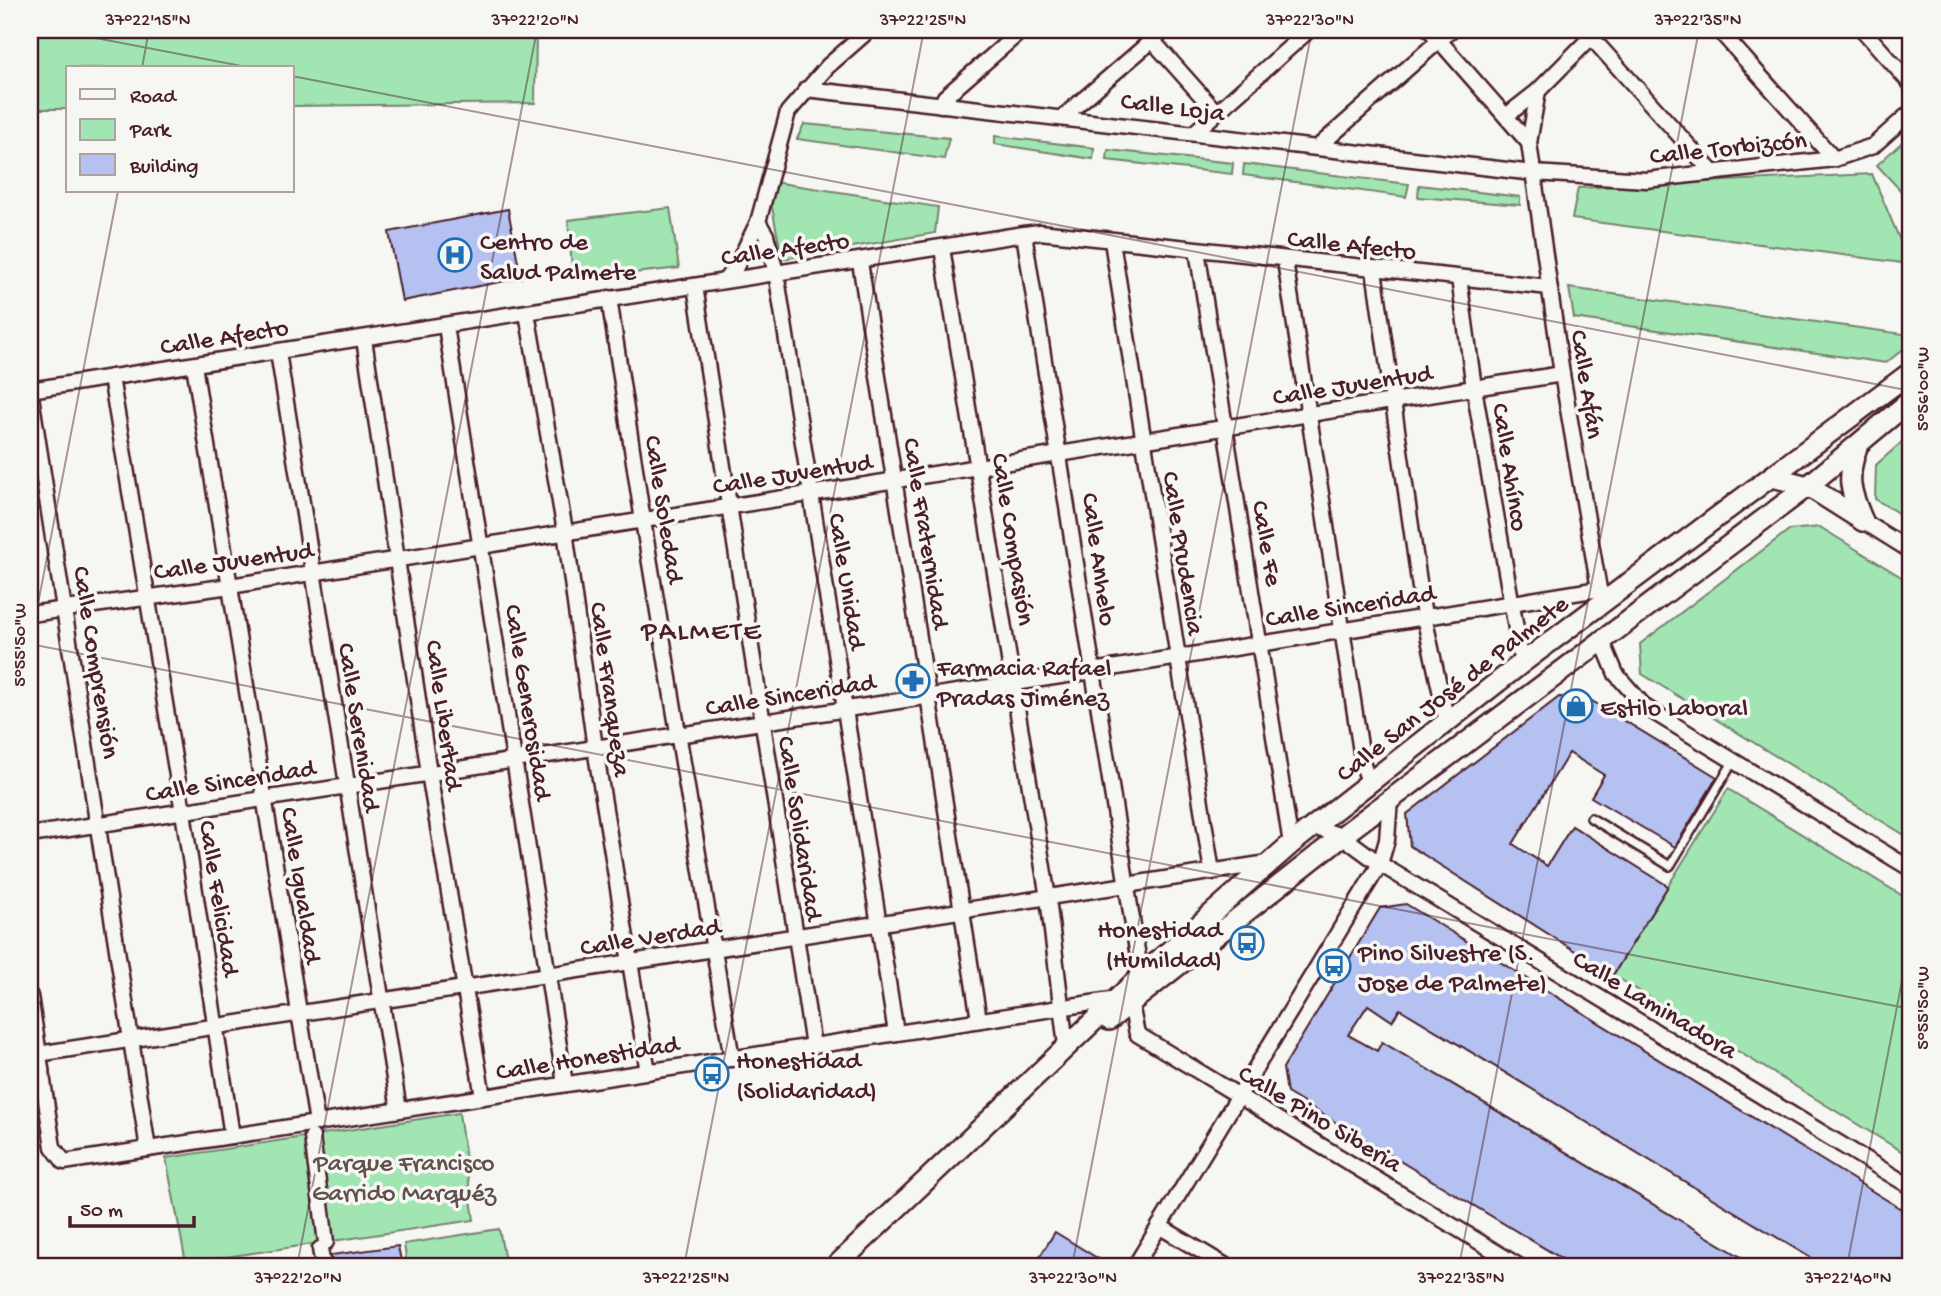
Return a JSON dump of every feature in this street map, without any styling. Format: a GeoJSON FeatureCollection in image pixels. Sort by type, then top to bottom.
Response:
{"type":"FeatureCollection","features":[{"type":"Feature","properties":{"kind":"street"},"geometry":{"type":"LineString","coordinates":[[724,280],[735,269],[758,222],[788,112],[806,89],[869,30]]}},
{"type":"Feature","properties":{"kind":"street"},"geometry":{"type":"LineString","coordinates":[[941,105],[945,97],[1021,30]]}},
{"type":"Feature","properties":{"kind":"street"},"geometry":{"type":"LineString","coordinates":[[1063,117],[1147,35],[1164,30]]}},
{"type":"Feature","properties":{"kind":"street"},"geometry":{"type":"LineString","coordinates":[[1195,132],[1309,30]]}},
{"type":"Feature","properties":{"kind":"street"},"geometry":{"type":"LineString","coordinates":[[1318,147],[1434,35],[1451,30]]}},
{"type":"Feature","properties":{"kind":"street"},"geometry":{"type":"LineString","coordinates":[[1719,30],[1835,159]]}},
{"type":"Feature","properties":{"kind":"street"},"geometry":{"type":"LineString","coordinates":[[1863,30],[1911,83]]}},
{"type":"Feature","properties":{"kind":"street"},"geometry":{"type":"LineString","coordinates":[[1506,116],[1538,91],[1594,33],[1713,173]]}},
{"type":"Feature","properties":{"kind":"street"},"geometry":{"type":"LineString","coordinates":[[1147,35],[1216,112]]}},
{"type":"Feature","properties":{"kind":"street"},"geometry":{"type":"LineString","coordinates":[[1434,35],[1529,143]]}},
{"type":"Feature","properties":{"kind":"street","name":"Calle Loja"},"geometry":{"type":"LineString","coordinates":[[806,89],[1534,173]]}},
{"type":"Feature","properties":{"kind":"street"},"geometry":{"type":"LineString","coordinates":[[1529,143],[1538,91]]}},
{"type":"Feature","properties":{"kind":"street","name":"Calle Torbizcón"},"geometry":{"type":"LineString","coordinates":[[1534,173],[1646,180],[1835,159],[1873,146],[1911,111]]}},
{"type":"Feature","properties":{"kind":"street","name":"Calle Afán"},"geometry":{"type":"LineString","coordinates":[[1529,143],[1562,374],[1602,595]]}},
{"type":"Feature","properties":{"kind":"street","name":"Calle Unidad"},"geometry":{"type":"LineString","coordinates":[[758,222],[766,235],[776,272],[896,1033]]}},
{"type":"Feature","properties":{"kind":"street","name":"Calle Afecto"},"geometry":{"type":"LineString","coordinates":[[30,390],[724,280],[860,262],[1024,233],[1549,287]]}},
{"type":"Feature","properties":{"kind":"street","name":"Calle Anhelo"},"geometry":{"type":"LineString","coordinates":[[1024,233],[1142,976]]}},
{"type":"Feature","properties":{"kind":"street","name":"Calle Prudencia"},"geometry":{"type":"LineString","coordinates":[[1112,241],[1212,872]]}},
{"type":"Feature","properties":{"kind":"street","name":"Calle Compasión"},"geometry":{"type":"LineString","coordinates":[[942,248],[1048,898],[1066,1046]]}},
{"type":"Feature","properties":{"kind":"street","name":"Calle Fe"},"geometry":{"type":"LineString","coordinates":[[1197,250],[1291,844]]}},
{"type":"Feature","properties":{"kind":"street"},"geometry":{"type":"LineString","coordinates":[[1285,261],[1363,765],[1369,782]]}},
{"type":"Feature","properties":{"kind":"street","name":"Calle Fraternidad"},"geometry":{"type":"LineString","coordinates":[[860,262],[979,1020]]}},
{"type":"Feature","properties":{"kind":"street"},"geometry":{"type":"LineString","coordinates":[[1374,270],[1424,616],[1447,722]]}},
{"type":"Feature","properties":{"kind":"street","name":"Calle Ahínco"},"geometry":{"type":"LineString","coordinates":[[1459,278],[1474,388],[1522,663]]}},
{"type":"Feature","properties":{"kind":"street","name":"Calle Solidaridad"},"geometry":{"type":"LineString","coordinates":[[695,286],[813,1046]]}},
{"type":"Feature","properties":{"kind":"street","name":"Calle Soledad"},"geometry":{"type":"LineString","coordinates":[[609,298],[732,1059]]}},
{"type":"Feature","properties":{"kind":"street","name":"Calle Franqueza"},"geometry":{"type":"LineString","coordinates":[[527,313],[565,531],[594,748],[648,1072]]}},
{"type":"Feature","properties":{"kind":"street","name":"Calle Generosidad"},"geometry":{"type":"LineString","coordinates":[[446,326],[565,1084]]}},
{"type":"Feature","properties":{"kind":"street","name":"Calle Libertad"},"geometry":{"type":"LineString","coordinates":[[363,339],[429,773],[483,1097]]}},
{"type":"Feature","properties":{"kind":"street","name":"Calle Serenidad"},"geometry":{"type":"LineString","coordinates":[[278,352],[345,786],[399,1110]]}},
{"type":"Feature","properties":{"kind":"street","name":"Calle Igualdad"},"geometry":{"type":"LineString","coordinates":[[194,365],[300,1014],[314,1130],[323,1266]]}},
{"type":"Feature","properties":{"kind":"street","name":"Calle San José de Palmete"},"geometry":{"type":"LineString","coordinates":[[1044,1069],[1124,1002],[1142,976],[1291,844],[1522,663],[1602,595],[1772,477],[1911,372]]}},
{"type":"Feature","properties":{"kind":"street","name":"Calle Juventud"},"geometry":{"type":"LineString","coordinates":[[30,614],[230,586],[398,557],[643,521],[1562,374]]}},
{"type":"Feature","properties":{"kind":"street","name":"Calle Felicidad"},"geometry":{"type":"LineString","coordinates":[[111,377],[183,812],[232,1136]]}},
{"type":"Feature","properties":{"kind":"street","name":"Calle Comprensión"},"geometry":{"type":"LineString","coordinates":[[30,390],[148,1149]]}},
{"type":"Feature","properties":{"kind":"street","name":"Calle San José de Palmete"},"geometry":{"type":"LineString","coordinates":[[836,1266],[1066,1046],[1601,638],[1808,486],[1911,400]]}},
{"type":"Feature","properties":{"kind":"street"},"geometry":{"type":"LineString","coordinates":[[1857,447],[1849,469],[1851,493],[1863,521]]}},
{"type":"Feature","properties":{"kind":"street"},"geometry":{"type":"LineString","coordinates":[[1772,477],[1808,486],[1911,551]]}},
{"type":"Feature","properties":{"kind":"street"},"geometry":{"type":"LineString","coordinates":[[1602,595],[1601,638],[1616,674],[1645,707],[1911,869]]}},
{"type":"Feature","properties":{"kind":"street"},"geometry":{"type":"LineString","coordinates":[[1541,685],[1602,595]]}},
{"type":"Feature","properties":{"kind":"street","name":"Calle Sinceridad"},"geometry":{"type":"LineString","coordinates":[[30,835],[1093,671],[1424,616],[1602,595]]}},
{"type":"Feature","properties":{"kind":"street"},"geometry":{"type":"LineString","coordinates":[[1135,1266],[1380,864],[1387,840],[1390,799]]}},
{"type":"Feature","properties":{"kind":"street","name":"Calle Laminadora"},"geometry":{"type":"LineString","coordinates":[[1313,827],[1342,836],[1380,864],[1911,1187]]}},
{"type":"Feature","properties":{"kind":"street","name":"Calle Verdad"},"geometry":{"type":"LineString","coordinates":[[38,1054],[1270,863]]}},
{"type":"Feature","properties":{"kind":"street"},"geometry":{"type":"LineString","coordinates":[[30,996],[38,1054]]}},
{"type":"Feature","properties":{"kind":"street","name":"Calle Honestidad"},"geometry":{"type":"LineString","coordinates":[[38,1054],[53,1147],[64,1162],[232,1136],[314,1130],[399,1110],[979,1020],[1124,1002]]}},
{"type":"Feature","properties":{"kind":"street","name":"Calle Pino Siberia"},"geometry":{"type":"LineString","coordinates":[[1124,1002],[1137,1034],[1518,1266]]}},
{"type":"Feature","properties":{"kind":"street"},"geometry":{"type":"LineString","coordinates":[[1159,1226],[1226,1266]]}},
{"type":"Feature","properties":{"kind":"lane"},"geometry":{"type":"LineString","coordinates":[[1591,818],[1670,866],[1734,761]]}},
{"type":"Feature","properties":{"kind":"green space"},"geometry":{"type":"Polygon","coordinates":[[[30,30],[536,30],[535,103],[294,106],[294,66],[66,66],[66,109],[30,109],[30,30]]]}},
{"type":"Feature","properties":{"kind":"green space"},"geometry":{"type":"Polygon","coordinates":[[[804,124],[949,138],[944,159],[797,139],[804,124]]]}},
{"type":"Feature","properties":{"kind":"green space"},"geometry":{"type":"Polygon","coordinates":[[[1911,134],[1911,202],[1877,165],[1911,134]]]}},
{"type":"Feature","properties":{"kind":"green space"},"geometry":{"type":"Polygon","coordinates":[[[995,136],[1094,148],[1093,159],[995,144],[995,136]]]}},
{"type":"Feature","properties":{"kind":"green space"},"geometry":{"type":"Polygon","coordinates":[[[1108,150],[1233,163],[1232,174],[1107,160],[1108,150]]]}},
{"type":"Feature","properties":{"kind":"green space"},"geometry":{"type":"Polygon","coordinates":[[[1244,164],[1409,184],[1406,197],[1243,175],[1244,164]]]}},
{"type":"Feature","properties":{"kind":"green space"},"geometry":{"type":"Polygon","coordinates":[[[1872,174],[1910,264],[1572,219],[1578,188],[1872,174]]]}},
{"type":"Feature","properties":{"kind":"green space"},"geometry":{"type":"Polygon","coordinates":[[[767,181],[938,207],[935,233],[782,259],[767,181]]]}},
{"type":"Feature","properties":{"kind":"green space"},"geometry":{"type":"Polygon","coordinates":[[[1419,185],[1520,197],[1520,205],[1418,197],[1419,185]]]}},
{"type":"Feature","properties":{"kind":"green space"},"geometry":{"type":"Polygon","coordinates":[[[670,208],[679,268],[573,280],[568,220],[670,208]]]}},
{"type":"Feature","properties":{"kind":"green space"},"geometry":{"type":"Polygon","coordinates":[[[1569,288],[1911,335],[1911,343],[1886,363],[1574,318],[1569,288]]]}},
{"type":"Feature","properties":{"kind":"green space"},"geometry":{"type":"Polygon","coordinates":[[[1911,434],[1911,521],[1875,499],[1876,465],[1911,434]]]}},
{"type":"Feature","properties":{"kind":"green space"},"geometry":{"type":"Polygon","coordinates":[[[1820,527],[1911,583],[1911,839],[1642,674],[1640,644],[1789,530],[1820,527]]]}},
{"type":"Feature","properties":{"kind":"green space"},"geometry":{"type":"Polygon","coordinates":[[[1728,789],[1911,901],[1911,1157],[1613,975],[1728,789]]]}},
{"type":"Feature","properties":{"kind":"green space","name":"Parque Francisco Garrido Marquéz"},"geometry":{"type":"Polygon","coordinates":[[[459,1113],[474,1220],[186,1263],[166,1158],[459,1113]]]}},
{"type":"Feature","properties":{"kind":"green space"},"geometry":{"type":"Polygon","coordinates":[[[499,1229],[506,1266],[407,1266],[404,1244],[499,1229]]]}},
{"type":"Feature","properties":{"kind":"building","name":"Centro de Salud Palmete"},"geometry":{"type":"Polygon","coordinates":[[[508,209],[521,278],[402,301],[389,232],[508,209]]]}},
{"type":"Feature","properties":{"kind":"building"},"geometry":{"type":"Polygon","coordinates":[[[1559,697],[1587,698],[1717,777],[1675,847],[1591,797],[1604,775],[1569,753],[1513,844],[1547,866],[1572,826],[1668,886],[1613,975],[1410,846],[1407,814],[1559,697]]]}},
{"type":"Feature","properties":{"kind":"building"},"geometry":{"type":"Polygon","coordinates":[[[1406,904],[1911,1215],[1911,1266],[1824,1266],[1400,1009],[1392,1021],[1368,1005],[1348,1035],[1377,1051],[1382,1042],[1756,1266],[1574,1266],[1287,1093],[1283,1068],[1380,908],[1406,904]]]}},
{"type":"Feature","properties":{"kind":"building"},"geometry":{"type":"Polygon","coordinates":[[[1055,1232],[1110,1266],[1034,1266],[1055,1232]]]}},
{"type":"Feature","properties":{"kind":"building"},"geometry":{"type":"Polygon","coordinates":[[[398,1246],[402,1266],[332,1266],[331,1255],[398,1246]]]}},
{"type":"Feature","properties":{"kind":"place","name":"Centro de Salud Palmete"},"geometry":{"type":"Point","coordinates":[455,255]}},
{"type":"Feature","properties":{"kind":"place","name":"Farmacia Rafael Pradas Jiménez"},"geometry":{"type":"Point","coordinates":[913,681]}},
{"type":"Feature","properties":{"kind":"place","name":"Estilo Laboral"},"geometry":{"type":"Point","coordinates":[1576,706]}},
{"type":"Feature","properties":{"kind":"place","name":"Honestidad (Humildad)"},"geometry":{"type":"Point","coordinates":[1247,943]}},
{"type":"Feature","properties":{"kind":"place","name":"Pino Silvestre (S. Jose de Palmete)"},"geometry":{"type":"Point","coordinates":[1334,966]}},
{"type":"Feature","properties":{"kind":"place","name":"Honestidad (Solidaridad)"},"geometry":{"type":"Point","coordinates":[712,1074]}},
{"type":"Feature","properties":{"kind":"district","name":"PALMETE"},"geometry":{"type":"Point","coordinates":[702,629]}}]}
